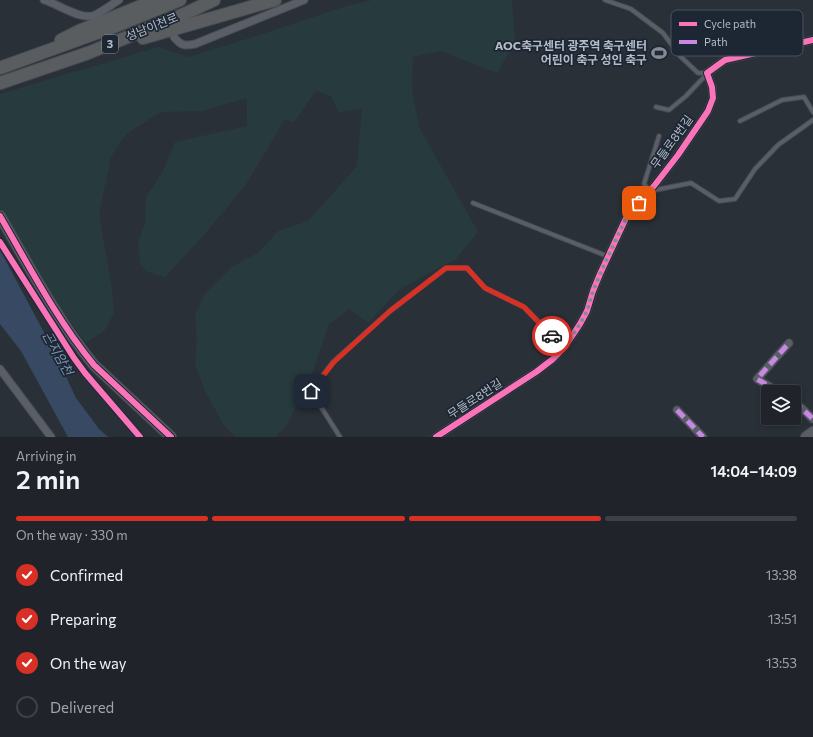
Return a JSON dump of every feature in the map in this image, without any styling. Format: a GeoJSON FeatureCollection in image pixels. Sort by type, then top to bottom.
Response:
{"type":"FeatureCollection","features":[{"type":"Feature","properties":{"kind":"highway"},"geometry":{"type":"LineString","coordinates":[[138,8],[150,0]]}},
{"type":"Feature","properties":{"kind":"highway"},"geometry":{"type":"LineString","coordinates":[[16,63],[79,31],[156,0]]}},
{"type":"Feature","properties":{"kind":"highway","name":"성남이천로"},"geometry":{"type":"LineString","coordinates":[[0,68],[116,26],[180,0]]}},
{"type":"Feature","properties":{"kind":"highway","name":"성남이천로"},"geometry":{"type":"LineString","coordinates":[[2,83],[88,53],[182,15],[214,0]]}},
{"type":"Feature","properties":{"kind":"highway"},"geometry":{"type":"LineString","coordinates":[[88,53],[276,0]]}},
{"type":"Feature","properties":{"kind":"street"},"geometry":{"type":"LineString","coordinates":[[44,0],[55,3],[85,17],[94,16],[119,0]]}},
{"type":"Feature","properties":{"kind":"street"},"geometry":{"type":"LineString","coordinates":[[174,37],[178,43],[186,46],[195,44],[304,0]]}},
{"type":"Feature","properties":{"kind":"street"},"geometry":{"type":"LineString","coordinates":[[803,42],[813,40]]}},
{"type":"Feature","properties":{"kind":"street"},"geometry":{"type":"LineString","coordinates":[[707,73],[726,60],[743,56]]}},
{"type":"Feature","properties":{"kind":"street","name":"무들로8번길"},"geometry":{"type":"LineString","coordinates":[[436,437],[536,372],[564,348],[587,311],[607,256],[627,216],[650,191],[678,155],[708,111],[713,98],[712,86],[707,73]]}},
{"type":"Feature","properties":{"kind":"street"},"geometry":{"type":"LineString","coordinates":[[0,216],[46,295],[83,352],[94,365],[171,437]]}},
{"type":"Feature","properties":{"kind":"street"},"geometry":{"type":"LineString","coordinates":[[767,385],[757,379],[789,343]]}},
{"type":"Feature","properties":{"kind":"street"},"geometry":{"type":"LineString","coordinates":[[0,369],[51,437]]}},
{"type":"Feature","properties":{"kind":"street"},"geometry":{"type":"LineString","coordinates":[[801,408],[813,419]]}},
{"type":"Feature","properties":{"kind":"street"},"geometry":{"type":"LineString","coordinates":[[677,410],[703,437]]}},
{"type":"Feature","properties":{"kind":"street"},"geometry":{"type":"LineString","coordinates":[[806,437],[813,432]]}},
{"type":"Feature","properties":{"kind":"lane"},"geometry":{"type":"LineString","coordinates":[[605,0],[631,9],[663,33],[671,44]]}},
{"type":"Feature","properties":{"kind":"lane"},"geometry":{"type":"LineString","coordinates":[[680,56],[698,72],[707,73]]}},
{"type":"Feature","properties":{"kind":"lane"},"geometry":{"type":"LineString","coordinates":[[656,107],[669,110],[686,96],[707,73]]}},
{"type":"Feature","properties":{"kind":"lane"},"geometry":{"type":"LineString","coordinates":[[740,120],[782,100],[804,97],[813,112]]}},
{"type":"Feature","properties":{"kind":"lane"},"geometry":{"type":"LineString","coordinates":[[659,136],[644,184],[650,191],[691,183],[719,201],[735,199],[755,169],[778,145],[813,120]]}},
{"type":"Feature","properties":{"kind":"lane"},"geometry":{"type":"LineString","coordinates":[[473,203],[607,256]]}},
{"type":"Feature","properties":{"kind":"lane"},"geometry":{"type":"LineString","coordinates":[[340,437],[311,391],[334,362],[390,311],[446,268],[467,268],[485,288],[524,307],[564,348]]}},
{"type":"Feature","properties":{"kind":"green space"},"geometry":{"type":"Polygon","coordinates":[[[372,0],[512,0],[515,42],[497,73],[440,51],[413,57],[412,89],[419,127],[478,232],[456,259],[399,290],[368,323],[349,309],[329,324],[310,380],[287,425],[275,437],[236,437],[223,424],[205,391],[195,364],[197,340],[195,315],[204,295],[233,266],[258,253],[278,231],[308,221],[357,166],[362,109],[339,112],[331,96],[316,91],[294,122],[285,119],[245,186],[204,235],[165,277],[148,272],[140,264],[138,243],[145,223],[146,197],[163,171],[175,142],[247,126],[247,98],[202,111],[161,112],[126,134],[111,157],[99,215],[112,287],[114,313],[105,330],[86,343],[61,310],[0,208],[0,94],[158,47],[189,57],[347,6],[372,0]]]}},
{"type":"Feature","properties":{"kind":"water","name":"곤지암천"},"geometry":{"type":"Polygon","coordinates":[[[0,250],[55,353],[76,398],[99,429],[108,437],[68,437],[21,351],[0,324],[0,250]]]}},
{"type":"Feature","properties":{"kind":"marked path"},"geometry":{"type":"LineString","coordinates":[[767,385],[757,379],[789,343]]}},
{"type":"Feature","properties":{"kind":"marked path"},"geometry":{"type":"LineString","coordinates":[[801,408],[813,419]]}},
{"type":"Feature","properties":{"kind":"marked path"},"geometry":{"type":"LineString","coordinates":[[677,410],[703,437]]}},
{"type":"Feature","properties":{"kind":"cycle path"},"geometry":{"type":"LineString","coordinates":[[803,42],[813,40]]}},
{"type":"Feature","properties":{"kind":"cycle path"},"geometry":{"type":"LineString","coordinates":[[436,437],[536,372],[564,348],[587,311],[600,274],[627,216],[654,186],[678,155],[708,111],[713,98],[712,87],[707,73],[725,60],[743,56]]}},
{"type":"Feature","properties":{"kind":"cycle path"},"geometry":{"type":"LineString","coordinates":[[0,216],[44,292],[68,330],[94,365],[171,437]]}},
{"type":"Feature","properties":{"kind":"cycle path"},"geometry":{"type":"LineString","coordinates":[[0,242],[74,358],[140,437]]}},
{"type":"Feature","properties":{"kind":"way so far"},"geometry":{"type":"LineString","coordinates":[[552,336],[564,348],[587,311],[593,291],[609,252],[627,216],[639,203]]}},
{"type":"Feature","properties":{"kind":"place","name":"AOC축구센터 광주역 축구센터 어린이 축구 성인 축구"},"geometry":{"type":"Point","coordinates":[659,53]}},
{"type":"Feature","properties":{"kind":"route"},"geometry":{"type":"LineString","coordinates":[[311,391],[334,362],[390,311],[446,268],[467,268],[485,288],[524,307],[552,336]]}}]}
